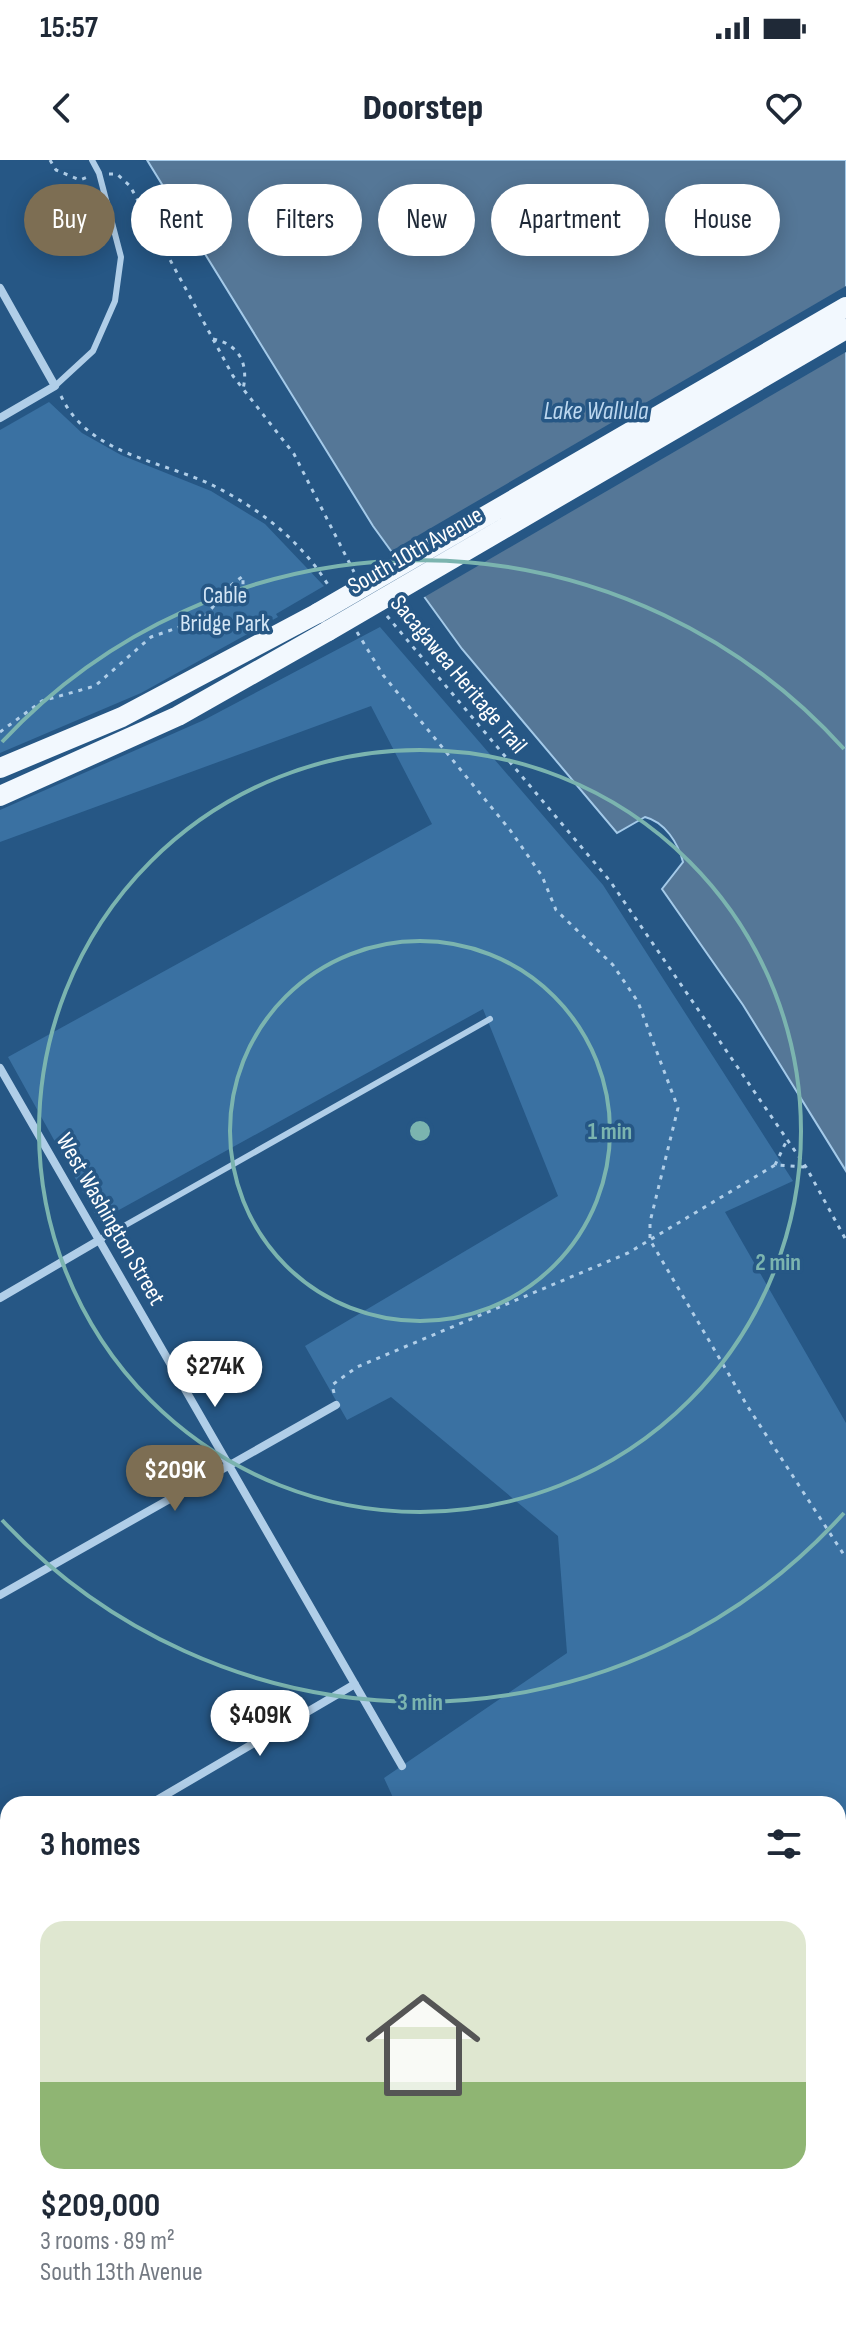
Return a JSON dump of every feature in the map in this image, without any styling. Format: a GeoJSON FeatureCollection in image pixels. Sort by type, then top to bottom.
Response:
{"type":"FeatureCollection","features":[{"type":"Feature","properties":{"kind":"main road","name":"South 10th Avenue"},"geometry":{"type":"LineString","coordinates":[[0,796],[178,716],[323,622],[846,307]]}},
{"type":"Feature","properties":{"kind":"main road","name":"South 10th Avenue"},"geometry":{"type":"LineString","coordinates":[[0,768],[136,711],[323,622],[846,329]]}},
{"type":"Feature","properties":{"kind":"street"},"geometry":{"type":"LineString","coordinates":[[0,288],[55,386],[0,418]]}},
{"type":"Feature","properties":{"kind":"street","name":"West Washington Street"},"geometry":{"type":"LineString","coordinates":[[0,1068],[402,1766]]}},
{"type":"Feature","properties":{"kind":"street"},"geometry":{"type":"LineString","coordinates":[[0,1298],[101,1239]]}},
{"type":"Feature","properties":{"kind":"street"},"geometry":{"type":"LineString","coordinates":[[0,1595],[336,1405]]}},
{"type":"Feature","properties":{"kind":"street"},"geometry":{"type":"LineString","coordinates":[[164,1796],[355,1684]]}},
{"type":"Feature","properties":{"kind":"lane"},"geometry":{"type":"LineString","coordinates":[[55,386],[93,351],[115,301],[121,257],[99,173],[92,160]]}},
{"type":"Feature","properties":{"kind":"lane"},"geometry":{"type":"LineString","coordinates":[[101,1239],[490,1019]]}},
{"type":"Feature","properties":{"kind":"path","name":"Sacagawea Heritage Trail"},"geometry":{"type":"LineString","coordinates":[[50,160],[56,170],[80,180],[99,173],[117,174],[130,186],[243,389],[294,454],[360,581]]}},
{"type":"Feature","properties":{"kind":"path"},"geometry":{"type":"LineString","coordinates":[[213,339],[224,341],[240,355],[246,375],[243,389]]}},
{"type":"Feature","properties":{"kind":"path"},"geometry":{"type":"LineString","coordinates":[[55,386],[71,418],[103,441],[214,486],[269,518],[317,567],[336,598]]}},
{"type":"Feature","properties":{"kind":"path"},"geometry":{"type":"LineString","coordinates":[[0,732],[42,701],[95,686],[142,643],[203,619],[243,576],[243,585]]}},
{"type":"Feature","properties":{"kind":"path","name":"Sacagawea Heritage Trail"},"geometry":{"type":"LineString","coordinates":[[378,606],[610,881],[806,1167],[846,1240]]}},
{"type":"Feature","properties":{"kind":"path"},"geometry":{"type":"LineString","coordinates":[[351,622],[383,675],[510,830],[542,876],[556,910],[613,965],[638,1002],[678,1108],[650,1222],[650,1240],[748,1407],[846,1558]]}},
{"type":"Feature","properties":{"kind":"path"},"geometry":{"type":"LineString","coordinates":[[336,1405],[332,1385],[357,1367],[628,1253],[775,1165],[787,1140]]}},
{"type":"Feature","properties":{"kind":"path"},"geometry":{"type":"LineString","coordinates":[[775,1165],[806,1167]]}},
{"type":"Feature","properties":{"kind":"green space","name":"Cable Bridge Park"},"geometry":{"type":"Polygon","coordinates":[[[49,402],[82,433],[121,455],[211,491],[265,524],[324,586],[276,614],[278,617],[141,693],[0,753],[0,430],[49,402]]]}},
{"type":"Feature","properties":{"kind":"green space"},"geometry":{"type":"Polygon","coordinates":[[[380,627],[603,885],[793,1181],[725,1212],[846,1423],[846,1796],[392,1796],[384,1778],[567,1653],[558,1536],[391,1397],[347,1420],[305,1346],[558,1196],[483,1009],[99,1221],[8,1057],[432,824],[371,706],[0,842],[0,810],[204,720],[380,627]]]}},
{"type":"Feature","properties":{"kind":"water","name":"Lake Wallula"},"geometry":{"type":"Polygon","coordinates":[[[147,160],[846,160],[846,1171],[743,1005],[662,889],[683,862],[670,834],[659,823],[645,817],[617,833],[462,649],[373,526],[206,256],[232,256],[232,184],[162,184],[147,160]]]}},
{"type":"Feature","properties":{"kind":"pier"},"geometry":{"type":"Polygon","coordinates":[[[846,286],[846,352],[421,599],[388,553],[846,286]]]}}]}
